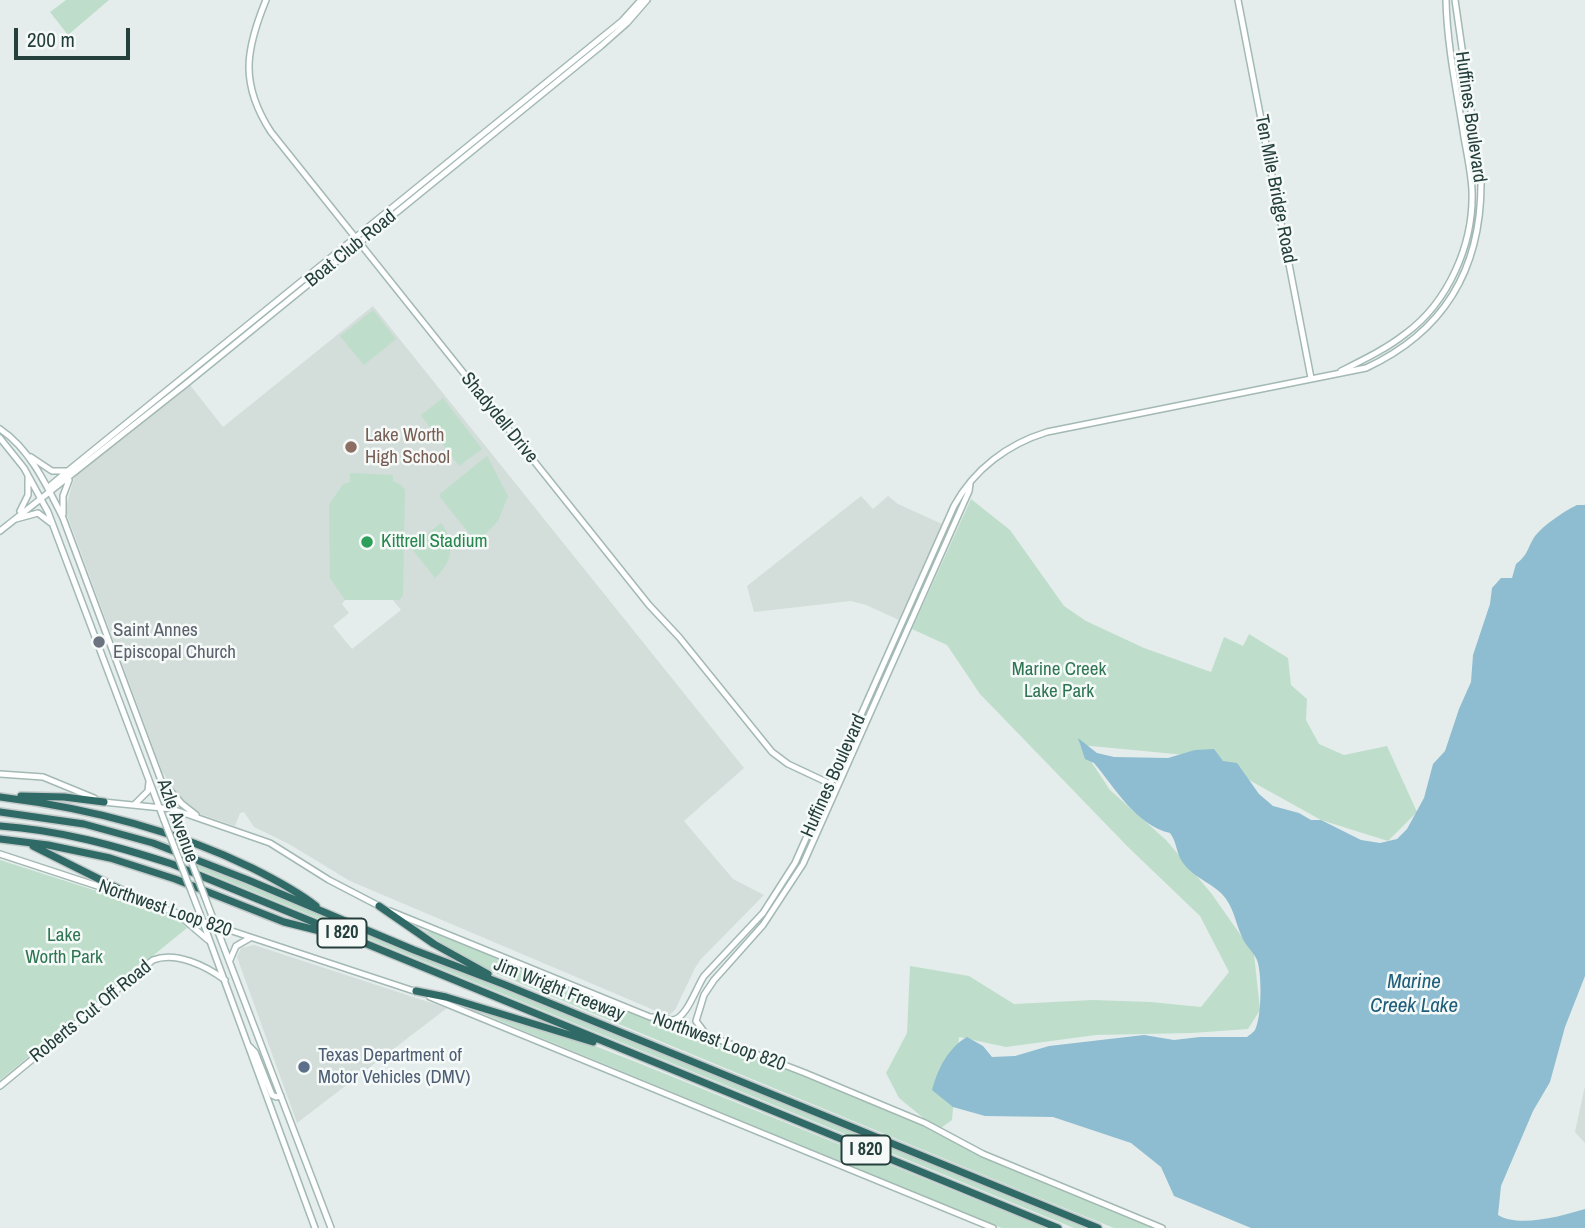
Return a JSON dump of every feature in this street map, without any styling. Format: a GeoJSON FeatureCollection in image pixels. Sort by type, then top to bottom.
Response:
{"type":"FeatureCollection","features":[{"type":"Feature","properties":{"kind":"highway"},"geometry":{"type":"LineString","coordinates":[[0,796],[64,797],[104,802]]}},
{"type":"Feature","properties":{"kind":"highway"},"geometry":{"type":"LineString","coordinates":[[0,796],[94,812],[187,840],[265,874],[308,899],[322,911]]}},
{"type":"Feature","properties":{"kind":"highway","name":"Jim Wright Freeway"},"geometry":{"type":"LineString","coordinates":[[0,812],[84,824],[153,843],[1098,1228]]}},
{"type":"Feature","properties":{"kind":"highway","name":"Jim Wright Freeway"},"geometry":{"type":"LineString","coordinates":[[0,826],[62,834],[113,845],[221,883],[1058,1228]]}},
{"type":"Feature","properties":{"kind":"highway"},"geometry":{"type":"LineString","coordinates":[[0,839],[83,852],[131,864],[284,922],[342,938],[354,938]]}},
{"type":"Feature","properties":{"kind":"highway"},"geometry":{"type":"LineString","coordinates":[[26,842],[145,902]]}},
{"type":"Feature","properties":{"kind":"highway"},"geometry":{"type":"LineString","coordinates":[[379,906],[435,944],[503,984]]}},
{"type":"Feature","properties":{"kind":"highway"},"geometry":{"type":"LineString","coordinates":[[416,991],[446,997],[590,1040],[629,1056],[636,1055]]}},
{"type":"Feature","properties":{"kind":"main road","name":"Shadydell Drive"},"geometry":{"type":"LineString","coordinates":[[266,0],[249,52],[247,69],[257,111],[357,241],[649,605],[679,636],[772,752],[788,764],[834,786]]}},
{"type":"Feature","properties":{"kind":"main road","name":"Boat Club Road"},"geometry":{"type":"LineString","coordinates":[[0,531],[49,490],[51,485],[71,472],[357,241],[464,149],[622,21],[641,0]]}},
{"type":"Feature","properties":{"kind":"main road","name":"Boat Club Road"},"geometry":{"type":"LineString","coordinates":[[357,241],[419,194],[627,23],[647,0]]}},
{"type":"Feature","properties":{"kind":"main road","name":"Ten Mile Bridge Road"},"geometry":{"type":"LineString","coordinates":[[1238,0],[1311,378]]}},
{"type":"Feature","properties":{"kind":"main road","name":"Huffines Boulevard"},"geometry":{"type":"LineString","coordinates":[[1338,372],[1379,352],[1416,325],[1445,289],[1464,248],[1472,190],[1446,0]]}},
{"type":"Feature","properties":{"kind":"main road","name":"Huffines Boulevard"},"geometry":{"type":"LineString","coordinates":[[707,1035],[696,1021],[704,995],[724,968],[763,925],[789,880],[834,786],[963,490],[1001,453],[1026,439],[1047,432],[1366,368],[1414,339],[1435,318],[1452,294],[1472,253],[1478,230],[1481,180],[1455,0]]}},
{"type":"Feature","properties":{"kind":"main road"},"geometry":{"type":"LineString","coordinates":[[419,194],[422,188],[464,153],[464,149]]}},
{"type":"Feature","properties":{"kind":"main road","name":"Azle Avenue"},"geometry":{"type":"LineString","coordinates":[[0,429],[16,443],[49,490],[63,518],[331,1228]]}},
{"type":"Feature","properties":{"kind":"main road","name":"Azle Avenue"},"geometry":{"type":"LineString","coordinates":[[0,438],[41,496],[55,528],[212,944],[315,1228]]}},
{"type":"Feature","properties":{"kind":"main road"},"geometry":{"type":"LineString","coordinates":[[16,443],[47,469],[71,472],[63,496],[63,518]]}},
{"type":"Feature","properties":{"kind":"main road"},"geometry":{"type":"LineString","coordinates":[[13,520],[28,495],[28,475]]}},
{"type":"Feature","properties":{"kind":"main road"},"geometry":{"type":"LineString","coordinates":[[13,520],[38,513],[55,528]]}},
{"type":"Feature","properties":{"kind":"main road"},"geometry":{"type":"LineString","coordinates":[[80,592],[91,588]]}},
{"type":"Feature","properties":{"kind":"main road"},"geometry":{"type":"LineString","coordinates":[[90,620],[101,615]]}},
{"type":"Feature","properties":{"kind":"main road","name":"Northwest Loop 820"},"geometry":{"type":"LineString","coordinates":[[0,774],[47,778],[104,802],[172,809],[270,844],[329,880],[379,906],[650,1017],[707,1035],[925,1123],[983,1154],[1162,1228]]}},
{"type":"Feature","properties":{"kind":"main road"},"geometry":{"type":"LineString","coordinates":[[133,806],[148,791],[149,779]]}},
{"type":"Feature","properties":{"kind":"main road"},"geometry":{"type":"LineString","coordinates":[[161,779],[182,804],[199,817]]}},
{"type":"Feature","properties":{"kind":"main road","name":"Northwest Loop 820"},"geometry":{"type":"LineString","coordinates":[[0,854],[416,991],[993,1228]]}},
{"type":"Feature","properties":{"kind":"main road","name":"Huffines Boulevard"},"geometry":{"type":"LineString","coordinates":[[650,1017],[680,1019],[686,1012],[696,988],[789,880]]}},
{"type":"Feature","properties":{"kind":"main road"},"geometry":{"type":"LineString","coordinates":[[176,913],[212,944]]}},
{"type":"Feature","properties":{"kind":"main road"},"geometry":{"type":"LineString","coordinates":[[230,960],[236,946],[250,938]]}},
{"type":"Feature","properties":{"kind":"main road","name":"Roberts Cut Off Road"},"geometry":{"type":"LineString","coordinates":[[0,1086],[153,960],[162,957],[182,958],[225,980]]}},
{"type":"Feature","properties":{"kind":"main road"},"geometry":{"type":"LineString","coordinates":[[718,961],[724,968]]}},
{"type":"Feature","properties":{"kind":"main road"},"geometry":{"type":"LineString","coordinates":[[247,1043],[255,1052],[272,1095],[281,1096]]}},
{"type":"Feature","properties":{"kind":"main road"},"geometry":{"type":"LineString","coordinates":[[307,1208],[320,1201]]}},
{"type":"Feature","properties":{"kind":"shaded area"},"geometry":{"type":"Polygon","coordinates":[[[373,306],[744,768],[684,821],[733,879],[764,895],[701,959],[675,1010],[668,1016],[350,881],[289,844],[254,827],[244,812],[240,813],[235,826],[197,813],[175,793],[162,771],[66,507],[75,475],[190,385],[223,427],[373,306]],[[345,600],[342,604],[349,613],[333,626],[352,649],[401,610],[393,600],[345,600]]]}},
{"type":"Feature","properties":{"kind":"shaded area"},"geometry":{"type":"Polygon","coordinates":[[[861,496],[873,509],[888,496],[898,504],[942,524],[899,620],[851,601],[754,612],[747,586],[861,496]]]}},
{"type":"Feature","properties":{"kind":"shaded area"},"geometry":{"type":"Polygon","coordinates":[[[254,945],[447,1008],[297,1123],[237,957],[241,948],[254,945]]]}},
{"type":"Feature","properties":{"kind":"shaded area"},"geometry":{"type":"Polygon","coordinates":[[[1585,1086],[1585,1143],[1575,1132],[1585,1086]]]}},
{"type":"Feature","properties":{"kind":"green space"},"geometry":{"type":"Polygon","coordinates":[[[66,0],[109,0],[68,35],[50,12],[66,0]]]}},
{"type":"Feature","properties":{"kind":"green space"},"geometry":{"type":"Polygon","coordinates":[[[373,310],[396,339],[364,365],[340,336],[373,310]]]}},
{"type":"Feature","properties":{"kind":"green space"},"geometry":{"type":"Polygon","coordinates":[[[443,398],[482,449],[459,466],[421,415],[443,398]]]}},
{"type":"Feature","properties":{"kind":"green space"},"geometry":{"type":"Polygon","coordinates":[[[487,456],[508,496],[498,521],[477,543],[439,496],[487,456]]]}},
{"type":"Feature","properties":{"kind":"green space","name":"Kittrell Stadium"},"geometry":{"type":"Polygon","coordinates":[[[350,473],[393,475],[393,481],[405,490],[403,595],[399,600],[345,600],[330,578],[329,505],[343,484],[350,482],[350,473]]]}},
{"type":"Feature","properties":{"kind":"green space","name":"Marine Creek Lake Park"},"geometry":{"type":"Polygon","coordinates":[[[971,499],[1010,530],[1064,606],[1086,621],[1144,648],[1211,672],[1224,637],[1243,646],[1249,634],[1288,658],[1291,685],[1307,699],[1306,720],[1319,744],[1344,755],[1387,746],[1417,812],[1388,841],[1321,820],[1249,780],[1217,758],[1080,745],[1110,790],[1166,840],[1211,893],[1254,954],[1260,1010],[1248,1029],[1096,1035],[1006,1047],[959,1037],[952,1120],[938,1130],[899,1098],[886,1073],[907,1033],[910,966],[969,976],[1014,1004],[1093,1000],[1201,1007],[1229,972],[1200,916],[1128,847],[980,694],[947,645],[912,629],[971,499]]]}},
{"type":"Feature","properties":{"kind":"green space"},"geometry":{"type":"Polygon","coordinates":[[[441,523],[449,537],[450,552],[446,565],[435,578],[412,546],[441,523]]]}},
{"type":"Feature","properties":{"kind":"green space","name":"Lake Worth Park"},"geometry":{"type":"Polygon","coordinates":[[[0,860],[175,916],[187,928],[0,1080],[0,860]]]}},
{"type":"Feature","properties":{"kind":"green space"},"geometry":{"type":"Polygon","coordinates":[[[196,864],[1089,1228],[1074,1228],[198,869],[196,864]]]}},
{"type":"Feature","properties":{"kind":"green space"},"geometry":{"type":"Polygon","coordinates":[[[423,930],[430,930],[661,1024],[731,1046],[800,1074],[921,1124],[988,1159],[1153,1228],[1114,1228],[1032,1195],[493,972],[423,930]]]}},
{"type":"Feature","properties":{"kind":"green space"},"geometry":{"type":"Polygon","coordinates":[[[459,1004],[582,1041],[1046,1228],[1002,1228],[459,1004]]]}},
{"type":"Feature","properties":{"kind":"water","name":"Marine Creek Lake"},"geometry":{"type":"Polygon","coordinates":[[[1577,505],[1585,505],[1585,976],[1565,1027],[1550,1082],[1533,1111],[1501,1186],[1498,1215],[1517,1221],[1529,1221],[1585,1209],[1585,1228],[1251,1228],[1174,1196],[1161,1167],[1131,1143],[1053,1117],[985,1116],[953,1107],[932,1090],[944,1060],[954,1047],[967,1037],[983,1046],[992,1057],[1015,1056],[1049,1046],[1144,1035],[1174,1040],[1247,1037],[1253,1032],[1260,1006],[1259,966],[1243,940],[1229,903],[1221,893],[1184,864],[1170,833],[1158,829],[1137,814],[1094,763],[1085,759],[1078,738],[1097,753],[1114,757],[1168,758],[1195,750],[1214,749],[1223,761],[1237,763],[1259,794],[1273,806],[1299,813],[1311,820],[1321,820],[1361,840],[1380,843],[1397,839],[1407,829],[1424,798],[1433,764],[1445,751],[1471,682],[1473,655],[1490,604],[1492,588],[1501,578],[1512,578],[1516,564],[1526,554],[1539,532],[1577,505]]]}},
{"type":"Feature","properties":{"kind":"place","name":"Lake Worth High School"},"geometry":{"type":"Point","coordinates":[351,447]}},
{"type":"Feature","properties":{"kind":"place","name":"Kittrell Stadium"},"geometry":{"type":"Point","coordinates":[367,542]}},
{"type":"Feature","properties":{"kind":"place","name":"Saint Annes Episcopal Church"},"geometry":{"type":"Point","coordinates":[99,642]}},
{"type":"Feature","properties":{"kind":"place","name":"Texas Department of Motor Vehicles (DMV)"},"geometry":{"type":"Point","coordinates":[304,1067]}}]}
